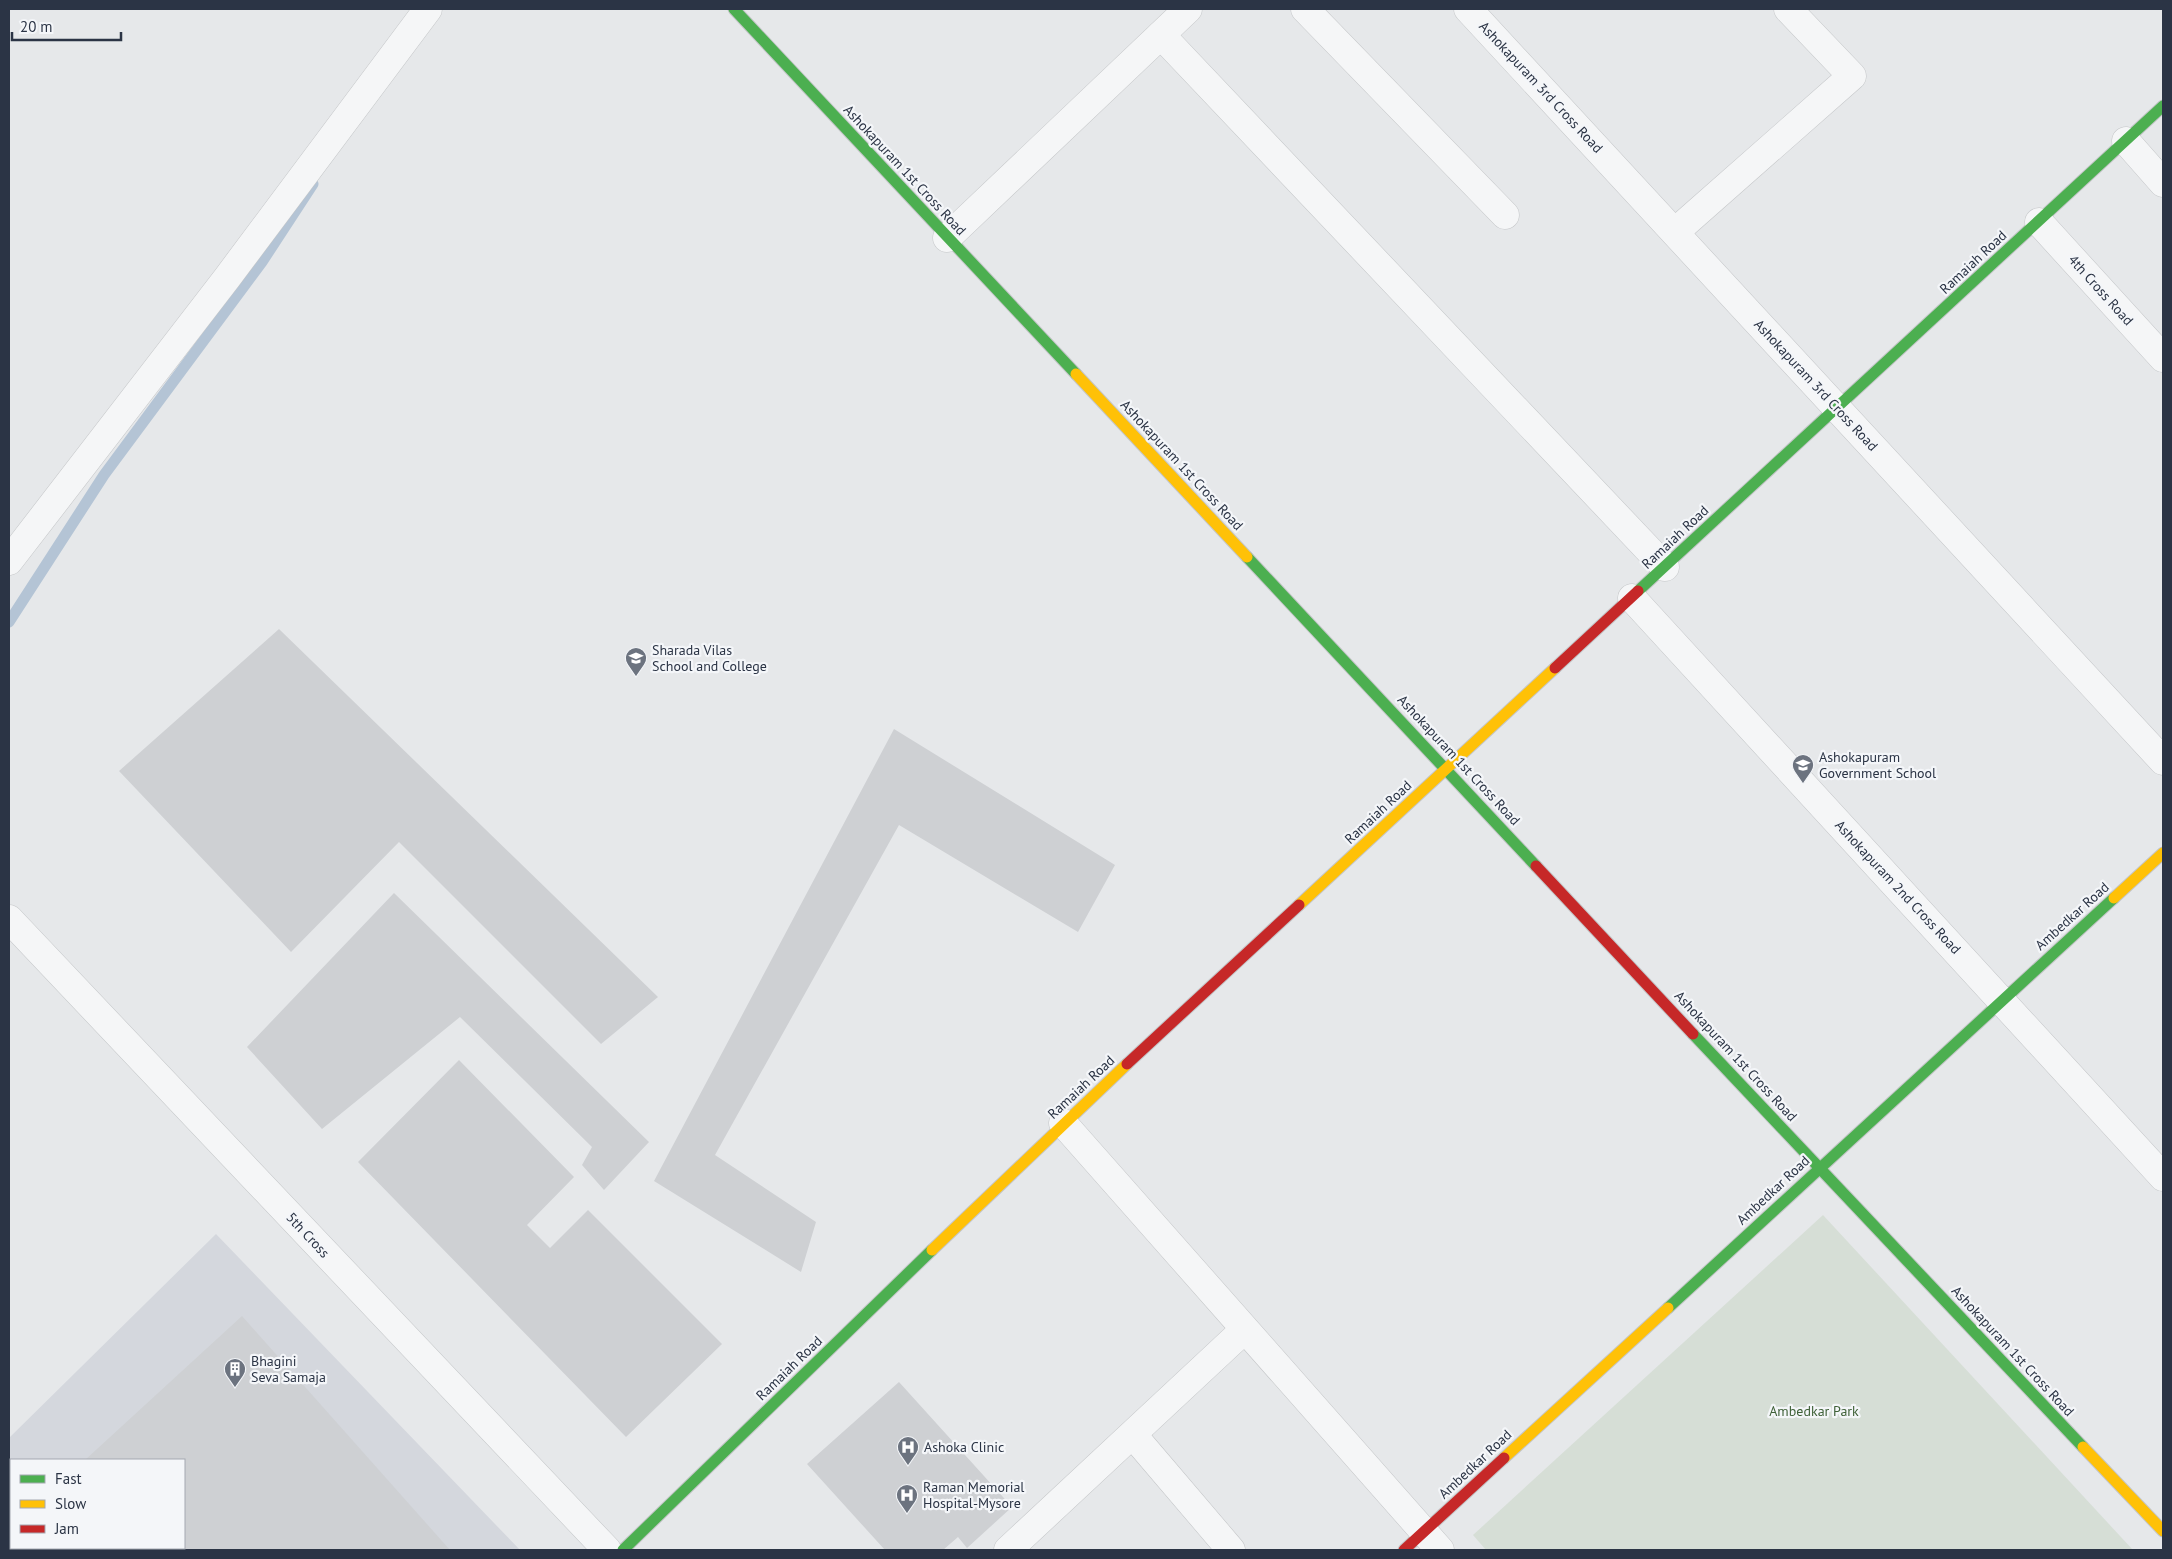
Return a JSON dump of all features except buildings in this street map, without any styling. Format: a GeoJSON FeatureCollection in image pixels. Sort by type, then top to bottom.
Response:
{"type":"FeatureCollection","features":[{"type":"Feature","properties":{"kind":"street"},"geometry":{"type":"LineString","coordinates":[[9,561],[227,278],[428,9]]}},
{"type":"Feature","properties":{"kind":"street","name":"Ashokapuram 1st Cross Road"},"geometry":{"type":"LineString","coordinates":[[734,9],[947,238],[1447,768],[1819,1168],[2163,1531]]}},
{"type":"Feature","properties":{"kind":"street"},"geometry":{"type":"LineString","coordinates":[[947,238],[1188,9]]}},
{"type":"Feature","properties":{"kind":"street"},"geometry":{"type":"LineString","coordinates":[[1305,9],[1505,215]]}},
{"type":"Feature","properties":{"kind":"street","name":"Ashokapuram 3rd Cross Road"},"geometry":{"type":"LineString","coordinates":[[1468,9],[2163,761]]}},
{"type":"Feature","properties":{"kind":"street"},"geometry":{"type":"LineString","coordinates":[[1675,232],[1852,76],[1788,9]]}},
{"type":"Feature","properties":{"kind":"street"},"geometry":{"type":"LineString","coordinates":[[1161,35],[1665,567]]}},
{"type":"Feature","properties":{"kind":"street","name":"Ramaiah Road"},"geometry":{"type":"LineString","coordinates":[[623,1550],[1063,1124],[2163,106]]}},
{"type":"Feature","properties":{"kind":"street"},"geometry":{"type":"LineString","coordinates":[[2126,141],[2163,183]]}},
{"type":"Feature","properties":{"kind":"street","name":"4th Cross Road"},"geometry":{"type":"LineString","coordinates":[[2039,222],[2163,358]]}},
{"type":"Feature","properties":{"kind":"street","name":"Ashokapuram 2nd Cross Road"},"geometry":{"type":"LineString","coordinates":[[1632,598],[2163,1177]]}},
{"type":"Feature","properties":{"kind":"street","name":"Ambedkar Road"},"geometry":{"type":"LineString","coordinates":[[1404,1550],[1432,1541],[1819,1168],[2163,853]]}},
{"type":"Feature","properties":{"kind":"street","name":"5th Cross"},"geometry":{"type":"LineString","coordinates":[[9,919],[607,1550]]}},
{"type":"Feature","properties":{"kind":"street"},"geometry":{"type":"LineString","coordinates":[[1063,1124],[1432,1541]]}},
{"type":"Feature","properties":{"kind":"street"},"geometry":{"type":"LineString","coordinates":[[1008,1550],[1244,1330]]}},
{"type":"Feature","properties":{"kind":"street"},"geometry":{"type":"LineString","coordinates":[[1133,1435],[1231,1550]]}},
{"type":"Feature","properties":{"kind":"shaded area"},"geometry":{"type":"Polygon","coordinates":[[[216,1234],[520,1550],[9,1550],[9,1438],[216,1234]]]}},
{"type":"Feature","properties":{"kind":"green space","name":"Ambedkar Park"},"geometry":{"type":"Polygon","coordinates":[[[1823,1215],[2133,1550],[1486,1550],[1473,1535],[1823,1215]]]}},
{"type":"Feature","properties":{"kind":"waterway"},"geometry":{"type":"LineString","coordinates":[[9,622],[104,475],[262,262],[313,184]]}},
{"type":"Feature","properties":{"kind":"traffic: fast"},"geometry":{"type":"LineString","coordinates":[[734,9],[1076,374]]}},
{"type":"Feature","properties":{"kind":"traffic: fast"},"geometry":{"type":"LineString","coordinates":[[1638,591],[2163,106]]}},
{"type":"Feature","properties":{"kind":"traffic: fast"},"geometry":{"type":"LineString","coordinates":[[1247,557],[1536,866]]}},
{"type":"Feature","properties":{"kind":"traffic: fast"},"geometry":{"type":"LineString","coordinates":[[1668,1308],[2114,898]]}},
{"type":"Feature","properties":{"kind":"traffic: fast"},"geometry":{"type":"LineString","coordinates":[[1693,1034],[2083,1447]]}},
{"type":"Feature","properties":{"kind":"traffic: fast"},"geometry":{"type":"LineString","coordinates":[[623,1550],[932,1250]]}},
{"type":"Feature","properties":{"kind":"traffic: slow"},"geometry":{"type":"LineString","coordinates":[[1076,374],[1247,557]]}},
{"type":"Feature","properties":{"kind":"traffic: slow"},"geometry":{"type":"LineString","coordinates":[[1299,905],[1555,668]]}},
{"type":"Feature","properties":{"kind":"traffic: slow"},"geometry":{"type":"LineString","coordinates":[[2114,898],[2163,853]]}},
{"type":"Feature","properties":{"kind":"traffic: slow"},"geometry":{"type":"LineString","coordinates":[[932,1250],[1127,1064]]}},
{"type":"Feature","properties":{"kind":"traffic: slow"},"geometry":{"type":"LineString","coordinates":[[1504,1458],[1668,1308]]}},
{"type":"Feature","properties":{"kind":"traffic: slow"},"geometry":{"type":"LineString","coordinates":[[2083,1447],[2163,1531]]}},
{"type":"Feature","properties":{"kind":"traffic: jam"},"geometry":{"type":"LineString","coordinates":[[1555,668],[1638,591]]}},
{"type":"Feature","properties":{"kind":"traffic: jam"},"geometry":{"type":"LineString","coordinates":[[1536,866],[1693,1034]]}},
{"type":"Feature","properties":{"kind":"traffic: jam"},"geometry":{"type":"LineString","coordinates":[[1127,1064],[1299,905]]}},
{"type":"Feature","properties":{"kind":"traffic: jam"},"geometry":{"type":"LineString","coordinates":[[1404,1550],[1504,1458]]}},
{"type":"Feature","properties":{"kind":"place","name":"Sharada Vilas School and College"},"geometry":{"type":"Point","coordinates":[636,677]}},
{"type":"Feature","properties":{"kind":"place","name":"Ashokapuram Government School"},"geometry":{"type":"Point","coordinates":[1803,784]}},
{"type":"Feature","properties":{"kind":"place","name":"Bhagini Seva Samaja"},"geometry":{"type":"Point","coordinates":[235,1388]}},
{"type":"Feature","properties":{"kind":"place","name":"Ashoka Clinic"},"geometry":{"type":"Point","coordinates":[908,1466]}},
{"type":"Feature","properties":{"kind":"place","name":"Raman Memorial Hospital-Mysore"},"geometry":{"type":"Point","coordinates":[907,1514]}}]}
